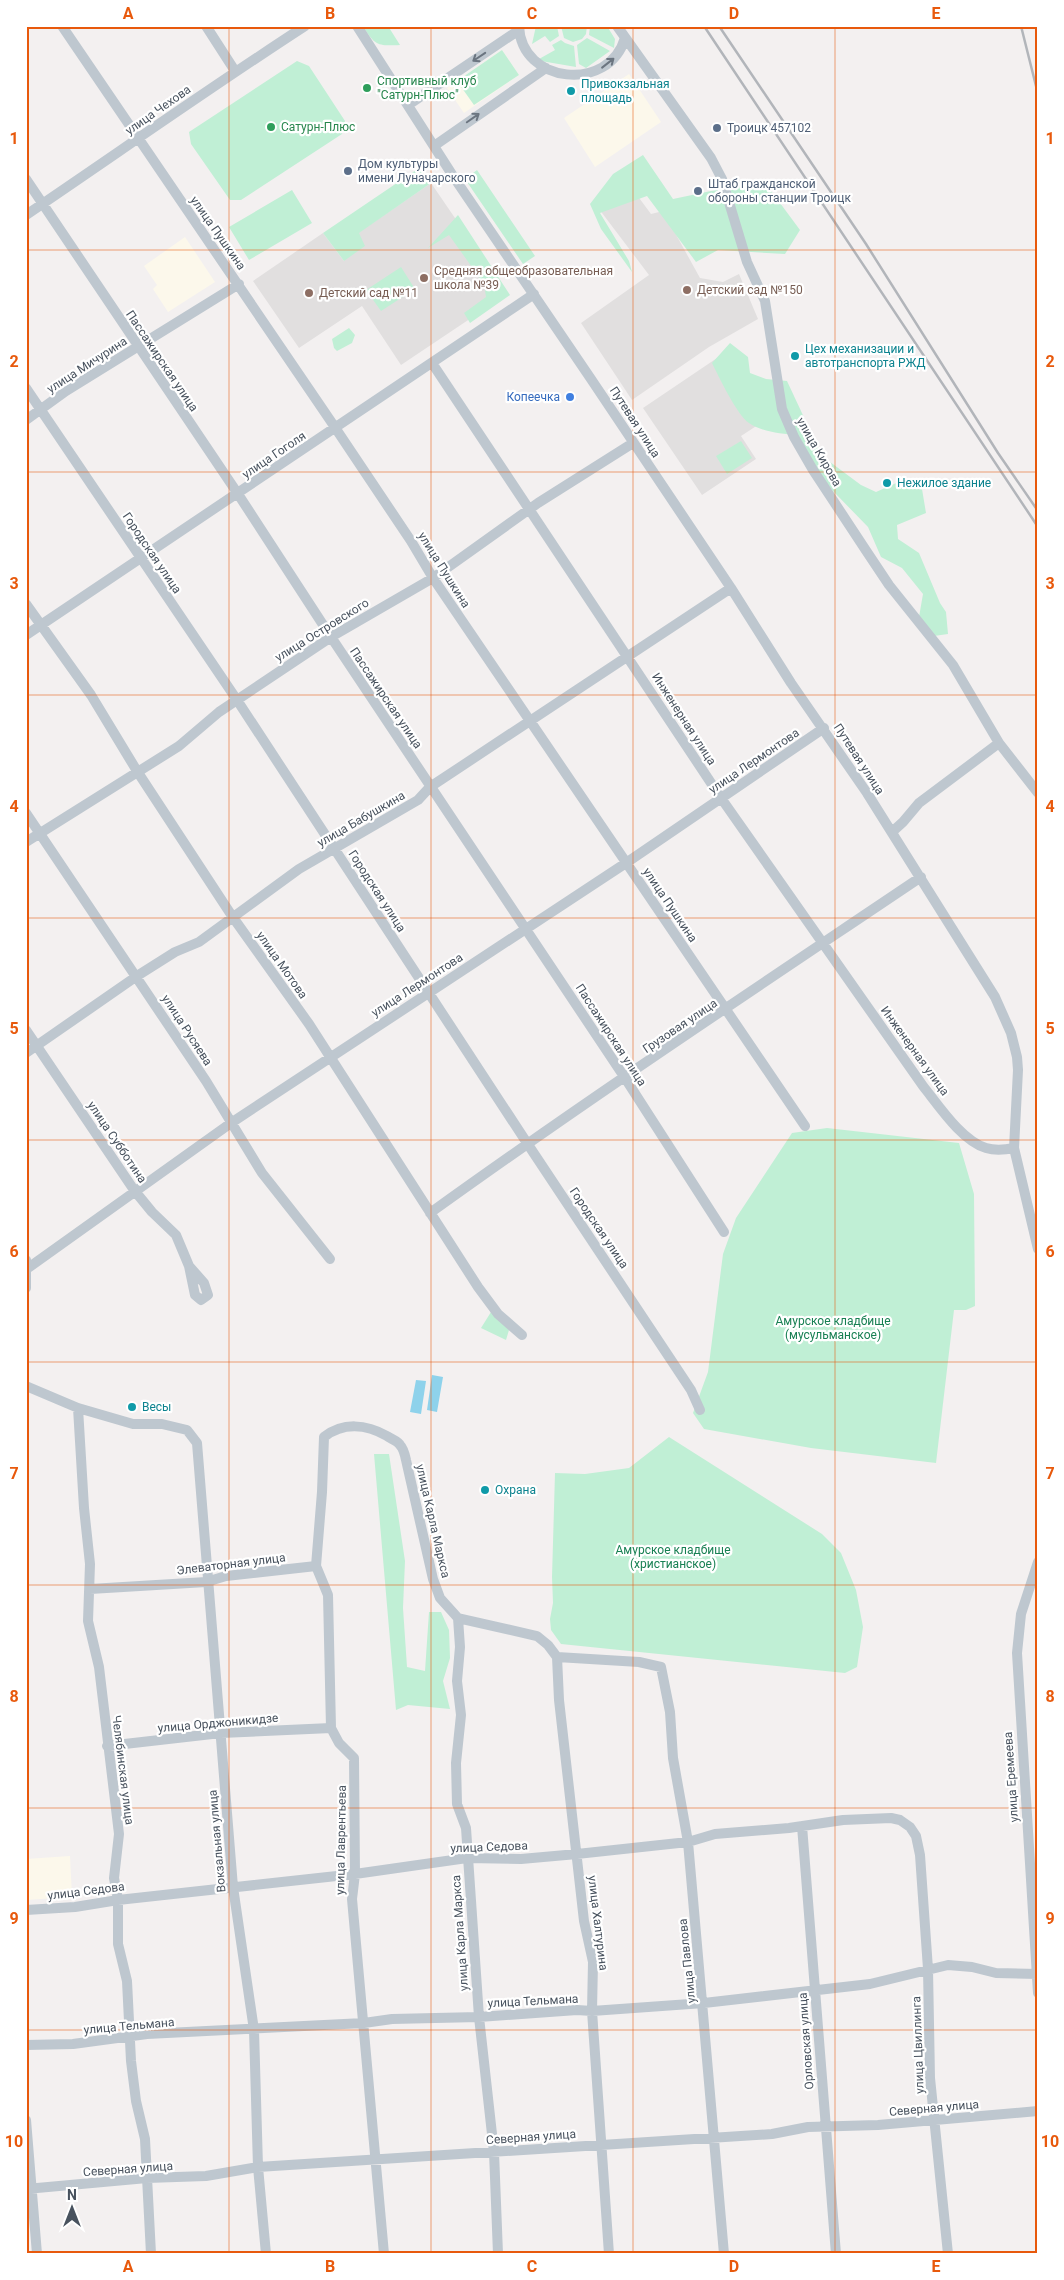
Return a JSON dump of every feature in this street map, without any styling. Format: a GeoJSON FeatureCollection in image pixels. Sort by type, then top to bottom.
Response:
{"type":"FeatureCollection","features":[{"type":"Feature","properties":{"kind":"street","name":"улица Пушкина"},"geometry":{"type":"LineString","coordinates":[[62,26],[239,284],[411,541],[433,578],[805,1126]]}},
{"type":"Feature","properties":{"kind":"street"},"geometry":{"type":"LineString","coordinates":[[206,26],[235,71]]}},
{"type":"Feature","properties":{"kind":"street","name":"улица Чехова"},"geometry":{"type":"LineString","coordinates":[[26,215],[139,139],[235,71],[305,26]]}},
{"type":"Feature","properties":{"kind":"street","name":"Путевая улица"},"geometry":{"type":"LineString","coordinates":[[357,26],[434,146],[731,588],[791,683],[824,728],[921,877],[995,998],[1011,1033],[1018,1070],[1014,1148]]}},
{"type":"Feature","properties":{"kind":"street","name":"улица Кирова"},"geometry":{"type":"LineString","coordinates":[[617,26],[711,158],[722,179],[747,262],[765,301],[782,409],[802,452],[889,585],[964,679],[999,743],[1038,793]]}},
{"type":"Feature","properties":{"kind":"street"},"geometry":{"type":"LineString","coordinates":[[408,105],[519,28],[522,41],[531,55],[546,68],[576,75],[594,72],[606,65],[617,56],[625,38]]}},
{"type":"Feature","properties":{"kind":"street"},"geometry":{"type":"LineString","coordinates":[[434,146],[546,68]]}},
{"type":"Feature","properties":{"kind":"street","name":"Пассажирская улица"},"geometry":{"type":"LineString","coordinates":[[26,179],[238,494],[430,787],[526,928],[724,1232]]}},
{"type":"Feature","properties":{"kind":"street","name":"улица Мичурина"},"geometry":{"type":"LineString","coordinates":[[26,420],[66,391],[239,284]]}},
{"type":"Feature","properties":{"kind":"street","name":"улица Гоголя"},"geometry":{"type":"LineString","coordinates":[[26,635],[336,429],[534,294]]}},
{"type":"Feature","properties":{"kind":"street","name":"Инженерная улица"},"geometry":{"type":"LineString","coordinates":[[432,363],[531,509],[721,798],[923,1086],[946,1115],[977,1145],[998,1151],[1014,1148]]}},
{"type":"Feature","properties":{"kind":"street","name":"Городская улица"},"geometry":{"type":"LineString","coordinates":[[26,388],[237,700],[428,993],[692,1390],[700,1410]]}},
{"type":"Feature","properties":{"kind":"street","name":"улица Островского"},"geometry":{"type":"LineString","coordinates":[[26,842],[179,746],[219,712],[330,637],[433,578],[531,509],[633,443]]}},
{"type":"Feature","properties":{"kind":"street","name":"улица Бабушкина"},"geometry":{"type":"LineString","coordinates":[[26,1053],[174,952],[199,942],[232,916],[299,869],[418,800],[430,787],[731,588]]}},
{"type":"Feature","properties":{"kind":"street","name":"улица Мотова"},"geometry":{"type":"LineString","coordinates":[[26,604],[91,695],[137,771],[232,916],[309,1024],[478,1287],[498,1314],[522,1335]]}},
{"type":"Feature","properties":{"kind":"street","name":"улица Лермонтова"},"geometry":{"type":"LineString","coordinates":[[27,1264],[329,1057],[626,863],[824,728]]}},
{"type":"Feature","properties":{"kind":"street"},"geometry":{"type":"LineString","coordinates":[[892,832],[919,804],[999,743]]}},
{"type":"Feature","properties":{"kind":"street","name":"улица Русяева"},"geometry":{"type":"LineString","coordinates":[[26,814],[137,976],[262,1173],[330,1259]]}},
{"type":"Feature","properties":{"kind":"street","name":"Грузовая улица"},"geometry":{"type":"LineString","coordinates":[[430,1213],[574,1110],[625,1078],[921,877]]}},
{"type":"Feature","properties":{"kind":"street","name":"улица Субботина"},"geometry":{"type":"LineString","coordinates":[[26,1030],[134,1190],[152,1212],[176,1235],[189,1266]]}},
{"type":"Feature","properties":{"kind":"street"},"geometry":{"type":"LineString","coordinates":[[1014,1148],[1038,1249]]}},
{"type":"Feature","properties":{"kind":"street"},"geometry":{"type":"LineString","coordinates":[[26,1288],[27,1264]]}},
{"type":"Feature","properties":{"kind":"street"},"geometry":{"type":"LineString","coordinates":[[26,1386],[78,1408]]}},
{"type":"Feature","properties":{"kind":"street","name":"Вокзальная улица"},"geometry":{"type":"LineString","coordinates":[[78,1408],[137,1425],[162,1424],[186,1430],[196,1443],[206,1582],[221,1733],[233,1887],[254,2030],[258,2167],[266,2254]]}},
{"type":"Feature","properties":{"kind":"street","name":"Челябинская улица"},"geometry":{"type":"LineString","coordinates":[[78,1408],[84,1508],[90,1564],[88,1621],[99,1667],[119,1834],[114,1878],[118,1900],[118,1944],[127,1981],[136,2100],[144,2139],[148,2178],[151,2254]]}},
{"type":"Feature","properties":{"kind":"street","name":"улица Лаврентьева"},"geometry":{"type":"LineString","coordinates":[[384,2254],[352,1899],[355,1874],[354,1758],[339,1743],[331,1728],[328,1679],[328,1595],[316,1566],[324,1437],[338,1428],[363,1426],[380,1432],[400,1444]]}},
{"type":"Feature","properties":{"kind":"street","name":"улица Карла Маркса"},"geometry":{"type":"LineString","coordinates":[[400,1444],[406,1460],[440,1598],[458,1618],[460,1647],[457,1681],[461,1715],[456,1763],[457,1804],[466,1828],[479,2016],[494,2152],[498,2254]]}},
{"type":"Feature","properties":{"kind":"street","name":"улица Еремеева"},"geometry":{"type":"LineString","coordinates":[[1038,1562],[1021,1614],[1017,1653],[1038,1993]]}},
{"type":"Feature","properties":{"kind":"street","name":"Элеваторная улица"},"geometry":{"type":"LineString","coordinates":[[90,1589],[206,1582],[226,1576],[316,1566]]}},
{"type":"Feature","properties":{"kind":"street"},"geometry":{"type":"LineString","coordinates":[[458,1618],[537,1636],[548,1645],[557,1657]]}},
{"type":"Feature","properties":{"kind":"street","name":"улица Павлова"},"geometry":{"type":"LineString","coordinates":[[557,1657],[639,1662],[661,1667],[670,1712],[673,1758],[688,1842],[704,2003],[724,2254]]}},
{"type":"Feature","properties":{"kind":"street","name":"улица Халтурина"},"geometry":{"type":"LineString","coordinates":[[557,1657],[559,1700],[584,1921],[593,1962],[592,2011],[609,2254]]}},
{"type":"Feature","properties":{"kind":"street","name":"улица Орджоникидзе"},"geometry":{"type":"LineString","coordinates":[[107,1746],[221,1733],[331,1728]]}},
{"type":"Feature","properties":{"kind":"street","name":"улица Седова"},"geometry":{"type":"LineString","coordinates":[[26,1910],[75,1907],[118,1900],[355,1874],[467,1858],[521,1859],[688,1842],[715,1834],[802,1826],[843,1820],[891,1818],[900,1820],[910,1827],[916,1836]]}},
{"type":"Feature","properties":{"kind":"street","name":"Орловская улица"},"geometry":{"type":"LineString","coordinates":[[802,1826],[836,2254]]}},
{"type":"Feature","properties":{"kind":"street","name":"улица Цвиллинга"},"geometry":{"type":"LineString","coordinates":[[916,1836],[920,1854],[928,1969],[930,2078],[948,2254]]}},
{"type":"Feature","properties":{"kind":"street","name":"улица Тельмана"},"geometry":{"type":"LineString","coordinates":[[26,2044],[73,2044],[130,2037],[364,2023],[392,2019],[577,2010],[592,2011],[704,2003],[870,1984],[948,1965],[972,1966],[996,1972],[1037,1974]]}},
{"type":"Feature","properties":{"kind":"street","name":"Северная улица"},"geometry":{"type":"LineString","coordinates":[[29,2189],[148,2178],[206,2176],[258,2167],[772,2134],[808,2127],[934,2121],[1038,2111]]}},
{"type":"Feature","properties":{"kind":"street"},"geometry":{"type":"LineString","coordinates":[[26,2120],[29,2189],[37,2254]]}},
{"type":"Feature","properties":{"kind":"shaded area"},"geometry":{"type":"Polygon","coordinates":[[[502,50],[519,75],[464,113],[447,88],[502,50]]]}},
{"type":"Feature","properties":{"kind":"shaded area"},"geometry":{"type":"Polygon","coordinates":[[[629,74],[661,122],[595,167],[564,118],[629,74]]]}},
{"type":"Feature","properties":{"kind":"shaded area","name":"Средняя общеобразовательная школа №39"},"geometry":{"type":"Polygon","coordinates":[[[431,183],[507,294],[401,365],[362,306],[299,348],[253,281],[323,233],[344,261],[358,233],[431,183]]]}},
{"type":"Feature","properties":{"kind":"shaded area","name":"Детский сад №150"},"geometry":{"type":"Polygon","coordinates":[[[631,187],[651,214],[663,211],[700,278],[723,282],[739,274],[758,319],[709,347],[632,400],[581,323],[649,275],[599,209],[631,187]]]}},
{"type":"Feature","properties":{"kind":"shaded area"},"geometry":{"type":"Polygon","coordinates":[[[185,237],[215,282],[168,312],[153,289],[157,285],[144,266],[185,237]]]}},
{"type":"Feature","properties":{"kind":"shaded area"},"geometry":{"type":"Polygon","coordinates":[[[723,354],[767,419],[741,436],[756,459],[702,495],[643,408],[723,354]]]}},
{"type":"Feature","properties":{"kind":"shaded area"},"geometry":{"type":"Polygon","coordinates":[[[70,1856],[72,1897],[26,1900],[26,1859],[70,1856]]]}},
{"type":"Feature","properties":{"kind":"green space"},"geometry":{"type":"Polygon","coordinates":[[[363,26],[388,26],[400,45],[382,45],[374,41],[363,26]]]}},
{"type":"Feature","properties":{"kind":"green space"},"geometry":{"type":"Polygon","coordinates":[[[536,26],[557,26],[559,36],[550,42],[545,36],[532,44],[536,26]]]}},
{"type":"Feature","properties":{"kind":"green space"},"geometry":{"type":"Polygon","coordinates":[[[561,26],[587,26],[586,34],[582,39],[573,42],[564,38],[561,26]]]}},
{"type":"Feature","properties":{"kind":"green space"},"geometry":{"type":"Polygon","coordinates":[[[590,26],[607,26],[615,39],[614,48],[589,35],[590,26]]]}},
{"type":"Feature","properties":{"kind":"green space"},"geometry":{"type":"Polygon","coordinates":[[[587,38],[610,51],[586,68],[579,64],[577,45],[587,38]]]}},
{"type":"Feature","properties":{"kind":"green space"},"geometry":{"type":"Polygon","coordinates":[[[561,40],[574,46],[576,67],[541,61],[539,59],[555,50],[552,45],[561,40]]]}},
{"type":"Feature","properties":{"kind":"green space"},"geometry":{"type":"Polygon","coordinates":[[[502,50],[519,75],[474,105],[457,81],[502,50]]]}},
{"type":"Feature","properties":{"kind":"green space","name":"Сатурн-Плюс"},"geometry":{"type":"Polygon","coordinates":[[[297,61],[309,66],[345,121],[342,134],[241,200],[230,200],[191,144],[189,132],[297,61]]]}},
{"type":"Feature","properties":{"kind":"green space"},"geometry":{"type":"Polygon","coordinates":[[[643,155],[673,199],[763,180],[800,230],[785,254],[718,250],[696,262],[647,196],[600,213],[629,261],[632,272],[601,229],[590,204],[613,174],[643,155]]]}},
{"type":"Feature","properties":{"kind":"green space"},"geometry":{"type":"Polygon","coordinates":[[[422,166],[431,183],[359,233],[365,246],[344,261],[323,233],[422,166]]]}},
{"type":"Feature","properties":{"kind":"green space"},"geometry":{"type":"Polygon","coordinates":[[[477,170],[535,256],[523,264],[465,179],[477,170]]]}},
{"type":"Feature","properties":{"kind":"green space"},"geometry":{"type":"Polygon","coordinates":[[[292,190],[312,223],[249,260],[229,227],[292,190]]]}},
{"type":"Feature","properties":{"kind":"green space"},"geometry":{"type":"Polygon","coordinates":[[[458,215],[510,295],[470,323],[464,313],[486,297],[484,284],[449,235],[428,248],[458,215]]]}},
{"type":"Feature","properties":{"kind":"green space"},"geometry":{"type":"Polygon","coordinates":[[[401,267],[415,289],[381,311],[366,290],[401,267]]]}},
{"type":"Feature","properties":{"kind":"green space"},"geometry":{"type":"Polygon","coordinates":[[[349,328],[355,335],[352,343],[337,351],[334,348],[332,339],[349,328]]]}},
{"type":"Feature","properties":{"kind":"green space"},"geometry":{"type":"Polygon","coordinates":[[[730,343],[748,357],[750,373],[766,379],[787,381],[822,456],[861,485],[876,492],[903,480],[922,489],[926,513],[897,525],[898,539],[919,553],[940,603],[946,612],[948,634],[934,636],[919,617],[923,594],[902,568],[881,557],[868,527],[832,490],[820,474],[797,435],[760,429],[744,419],[712,363],[730,343]]]}},
{"type":"Feature","properties":{"kind":"green space"},"geometry":{"type":"Polygon","coordinates":[[[741,441],[752,458],[727,474],[716,456],[741,441]]]}},
{"type":"Feature","properties":{"kind":"green space","name":"Амурское кладбище (мусульманское)"},"geometry":{"type":"Polygon","coordinates":[[[827,1128],[959,1143],[974,1194],[975,1306],[966,1310],[954,1310],[936,1463],[811,1448],[704,1429],[693,1413],[708,1372],[723,1254],[736,1218],[792,1133],[827,1128]]]}},
{"type":"Feature","properties":{"kind":"green space"},"geometry":{"type":"Polygon","coordinates":[[[491,1312],[509,1330],[506,1340],[481,1328],[491,1312]]]}},
{"type":"Feature","properties":{"kind":"green space","name":"Амурское кладбище (христианское)"},"geometry":{"type":"Polygon","coordinates":[[[669,1437],[822,1534],[841,1553],[856,1590],[863,1627],[857,1667],[845,1673],[561,1644],[551,1630],[550,1619],[553,1603],[555,1473],[585,1474],[629,1468],[669,1437]]]}},
{"type":"Feature","properties":{"kind":"green space"},"geometry":{"type":"Polygon","coordinates":[[[374,1454],[389,1454],[405,1561],[403,1608],[407,1667],[425,1671],[429,1612],[441,1612],[449,1630],[450,1658],[443,1681],[450,1709],[408,1705],[396,1710],[374,1454]]]}},
{"type":"Feature","properties":{"kind":"water"},"geometry":{"type":"Polygon","coordinates":[[[432,1375],[443,1377],[437,1412],[427,1410],[432,1375]]]}},
{"type":"Feature","properties":{"kind":"water"},"geometry":{"type":"Polygon","coordinates":[[[416,1380],[426,1381],[421,1414],[410,1412],[416,1380]]]}},
{"type":"Feature","properties":{"kind":"railway"},"geometry":{"type":"LineString","coordinates":[[704,26],[1038,527]]}},
{"type":"Feature","properties":{"kind":"railway"},"geometry":{"type":"LineString","coordinates":[[719,26],[866,244],[998,453],[1038,511]]}},
{"type":"Feature","properties":{"kind":"railway"},"geometry":{"type":"LineString","coordinates":[[1021,26],[1038,94]]}},
{"type":"Feature","properties":{"kind":"place","name":"Спортивный клуб \"Сатурн-Плюс\""},"geometry":{"type":"Point","coordinates":[367,88]}},
{"type":"Feature","properties":{"kind":"place","name":"Привокзальная площадь"},"geometry":{"type":"Point","coordinates":[571,91]}},
{"type":"Feature","properties":{"kind":"place","name":"Сатурн-Плюс"},"geometry":{"type":"Point","coordinates":[271,127]}},
{"type":"Feature","properties":{"kind":"place","name":"Троицк 457102"},"geometry":{"type":"Point","coordinates":[717,128]}},
{"type":"Feature","properties":{"kind":"place","name":"Дом культуры имени Луначарского"},"geometry":{"type":"Point","coordinates":[348,171]}},
{"type":"Feature","properties":{"kind":"place","name":"Штаб гражданской обороны станции Троицк"},"geometry":{"type":"Point","coordinates":[698,191]}},
{"type":"Feature","properties":{"kind":"place","name":"Средняя общеобразовательная школа №39"},"geometry":{"type":"Point","coordinates":[424,278]}},
{"type":"Feature","properties":{"kind":"place","name":"Детский сад №150"},"geometry":{"type":"Point","coordinates":[687,290]}},
{"type":"Feature","properties":{"kind":"place","name":"Детский сад №11"},"geometry":{"type":"Point","coordinates":[309,293]}},
{"type":"Feature","properties":{"kind":"place","name":"Цех механизации и автотранспорта РЖД"},"geometry":{"type":"Point","coordinates":[795,356]}},
{"type":"Feature","properties":{"kind":"place","name":"Копеечка"},"geometry":{"type":"Point","coordinates":[570,397]}},
{"type":"Feature","properties":{"kind":"place","name":"Нежилое здание"},"geometry":{"type":"Point","coordinates":[887,483]}},
{"type":"Feature","properties":{"kind":"place","name":"Весы"},"geometry":{"type":"Point","coordinates":[132,1407]}},
{"type":"Feature","properties":{"kind":"place","name":"Охрана"},"geometry":{"type":"Point","coordinates":[485,1490]}}]}
